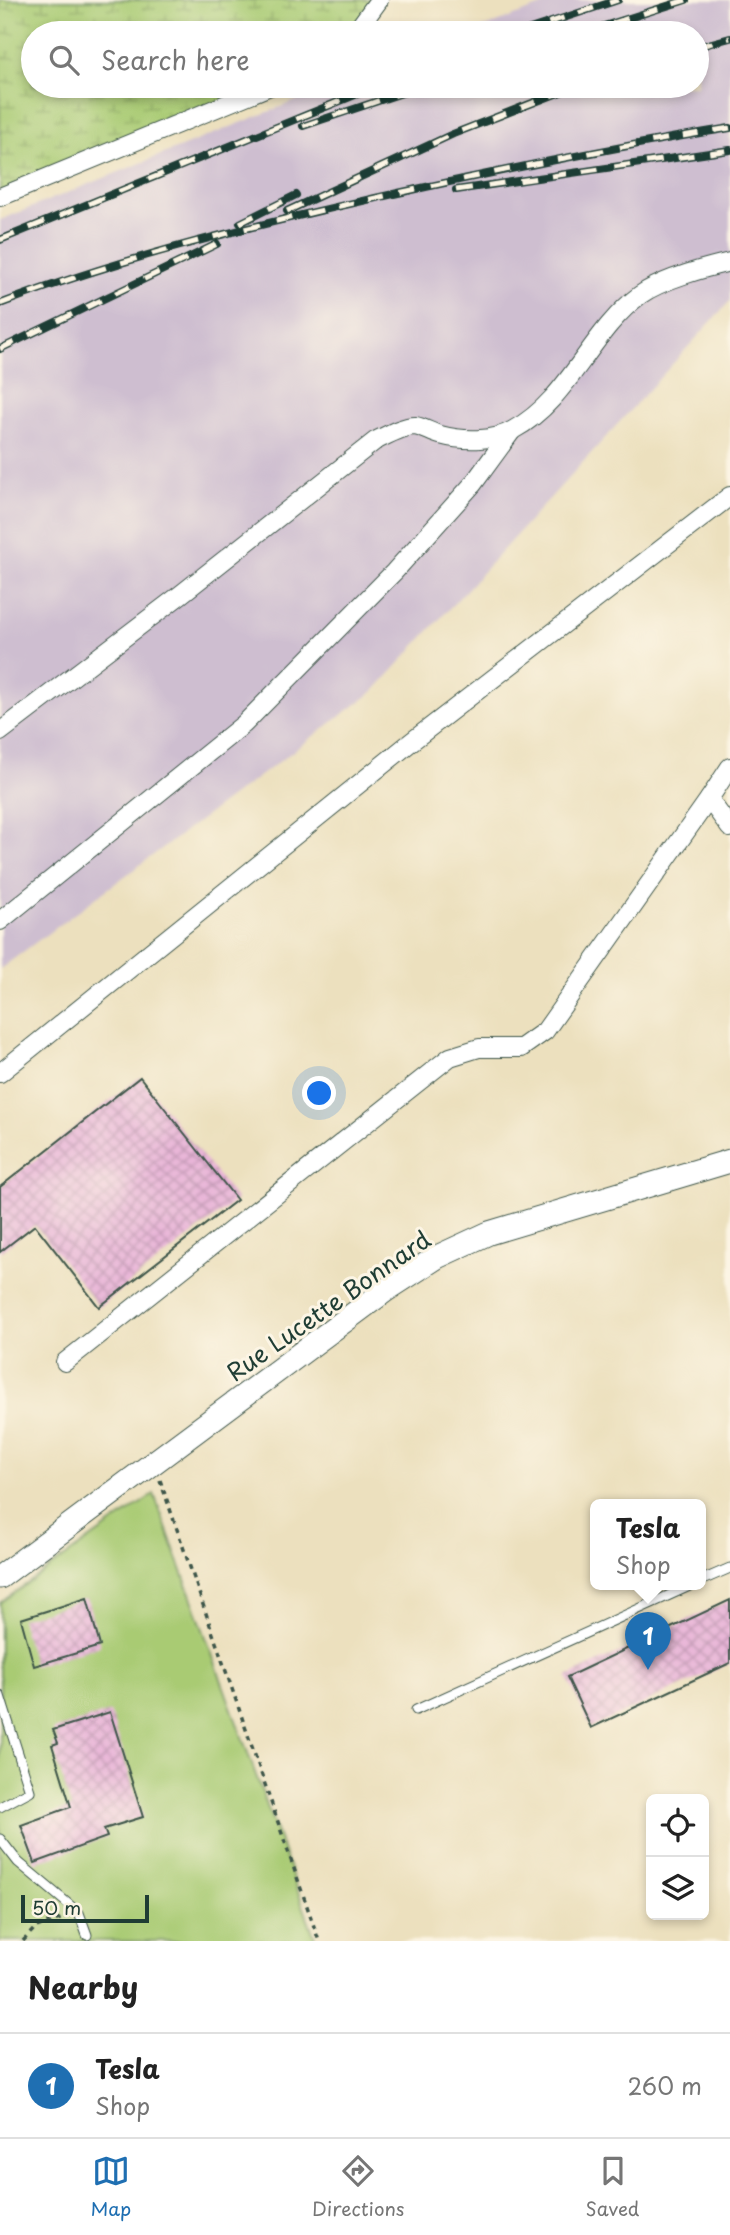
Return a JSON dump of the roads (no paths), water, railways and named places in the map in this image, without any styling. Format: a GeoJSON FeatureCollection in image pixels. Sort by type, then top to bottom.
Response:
{"type":"FeatureCollection","features":[{"type":"Feature","properties":{"kind":"street"},"geometry":{"type":"LineString","coordinates":[[364,21],[379,0]]}},
{"type":"Feature","properties":{"kind":"street"},"geometry":{"type":"LineString","coordinates":[[0,197],[241,98]]}},
{"type":"Feature","properties":{"kind":"street"},"geometry":{"type":"LineString","coordinates":[[0,921],[244,724],[394,572],[473,484],[511,432],[535,416],[554,396],[620,314],[642,294],[668,282],[730,262]]}},
{"type":"Feature","properties":{"kind":"street"},"geometry":{"type":"LineString","coordinates":[[0,732],[180,595],[375,441],[415,426],[457,439],[486,438],[511,432]]}},
{"type":"Feature","properties":{"kind":"street"},"geometry":{"type":"LineString","coordinates":[[0,1073],[411,742],[730,496]]}},
{"type":"Feature","properties":{"kind":"street"},"geometry":{"type":"LineString","coordinates":[[65,1362],[450,1057],[479,1048],[521,1048],[545,1031],[730,767]]}},
{"type":"Feature","properties":{"kind":"street"},"geometry":{"type":"LineString","coordinates":[[709,799],[730,828]]}},
{"type":"Feature","properties":{"kind":"street","name":"Rue Lucette Bonnard"},"geometry":{"type":"LineString","coordinates":[[0,1577],[386,1290],[437,1257],[489,1233],[730,1161]]}},
{"type":"Feature","properties":{"kind":"lane"},"geometry":{"type":"LineString","coordinates":[[706,1579],[730,1568]]}},
{"type":"Feature","properties":{"kind":"lane"},"geometry":{"type":"LineString","coordinates":[[416,1710],[681,1590]]}},
{"type":"Feature","properties":{"kind":"lane"},"geometry":{"type":"LineString","coordinates":[[0,1696],[30,1791],[0,1807]]}},
{"type":"Feature","properties":{"kind":"lane"},"geometry":{"type":"LineString","coordinates":[[0,1839],[18,1862],[79,1913],[87,1935]]}},
{"type":"Feature","properties":{"kind":"railway"},"geometry":{"type":"LineString","coordinates":[[554,21],[618,0]]}},
{"type":"Feature","properties":{"kind":"railway"},"geometry":{"type":"LineString","coordinates":[[620,21],[686,0]]}},
{"type":"Feature","properties":{"kind":"railway"},"geometry":{"type":"LineString","coordinates":[[709,44],[730,38]]}},
{"type":"Feature","properties":{"kind":"railway"},"geometry":{"type":"LineString","coordinates":[[0,240],[348,98]]}},
{"type":"Feature","properties":{"kind":"railway"},"geometry":{"type":"LineString","coordinates":[[303,126],[387,98]]}},
{"type":"Feature","properties":{"kind":"railway"},"geometry":{"type":"LineString","coordinates":[[287,211],[453,134],[545,98]]}},
{"type":"Feature","properties":{"kind":"railway"},"geometry":{"type":"LineString","coordinates":[[0,304],[147,255],[297,216],[522,167],[730,128]]}},
{"type":"Feature","properties":{"kind":"railway"},"geometry":{"type":"LineString","coordinates":[[456,190],[730,150]]}},
{"type":"Feature","properties":{"kind":"railway"},"geometry":{"type":"LineString","coordinates":[[240,223],[296,195]]}},
{"type":"Feature","properties":{"kind":"railway"},"geometry":{"type":"LineString","coordinates":[[0,349],[217,244]]}},
{"type":"Feature","properties":{"kind":"place","name":"Tesla"},"geometry":{"type":"Point","coordinates":[648,1670]}}]}
